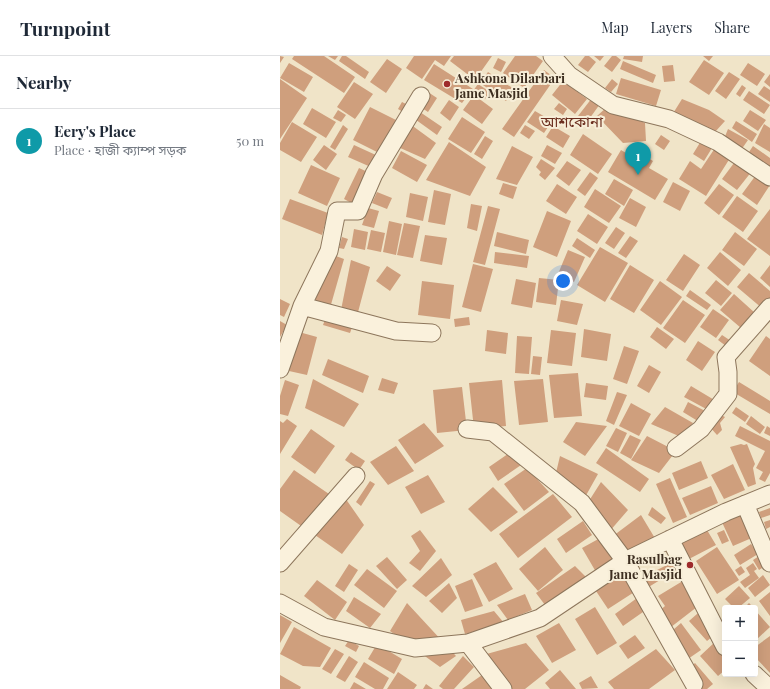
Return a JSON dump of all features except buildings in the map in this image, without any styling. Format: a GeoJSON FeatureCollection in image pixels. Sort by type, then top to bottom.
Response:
{"type":"FeatureCollection","features":[{"type":"Feature","properties":{"kind":"street"},"geometry":{"type":"LineString","coordinates":[[552,56],[569,74],[612,105],[669,119],[718,142],[770,177]]}},
{"type":"Feature","properties":{"kind":"street"},"geometry":{"type":"LineString","coordinates":[[280,369],[302,306],[328,251],[337,212],[358,211],[374,174],[421,96]]}},
{"type":"Feature","properties":{"kind":"street"},"geometry":{"type":"LineString","coordinates":[[302,306],[396,331],[432,333]]}},
{"type":"Feature","properties":{"kind":"street"},"geometry":{"type":"LineString","coordinates":[[676,448],[701,429],[728,394],[726,357],[770,307]]}},
{"type":"Feature","properties":{"kind":"street"},"geometry":{"type":"LineString","coordinates":[[467,429],[493,432],[582,503],[625,561],[694,684]]}},
{"type":"Feature","properties":{"kind":"street"},"geometry":{"type":"LineString","coordinates":[[280,563],[356,476]]}},
{"type":"Feature","properties":{"kind":"street"},"geometry":{"type":"LineString","coordinates":[[280,603],[324,627],[415,648],[468,643],[540,618],[625,561],[745,504],[770,494]]}},
{"type":"Feature","properties":{"kind":"street"},"geometry":{"type":"LineString","coordinates":[[745,504],[770,563]]}},
{"type":"Feature","properties":{"kind":"street"},"geometry":{"type":"LineString","coordinates":[[670,539],[722,641]]}},
{"type":"Feature","properties":{"kind":"street"},"geometry":{"type":"LineString","coordinates":[[468,643],[503,689]]}},
{"type":"Feature","properties":{"kind":"street"},"geometry":{"type":"LineString","coordinates":[[757,677],[770,689]]}},
{"type":"Feature","properties":{"kind":"place","name":"Ashkona Dilarbari Jame Masjid"},"geometry":{"type":"Point","coordinates":[447,84]}},
{"type":"Feature","properties":{"kind":"place","name":"Eery's Place"},"geometry":{"type":"Point","coordinates":[638,175]}},
{"type":"Feature","properties":{"kind":"place","name":"Rasulbag Jame Masjid"},"geometry":{"type":"Point","coordinates":[690,565]}},
{"type":"Feature","properties":{"kind":"district","name":"আশকোনা"},"geometry":{"type":"Point","coordinates":[572,121]}}]}
